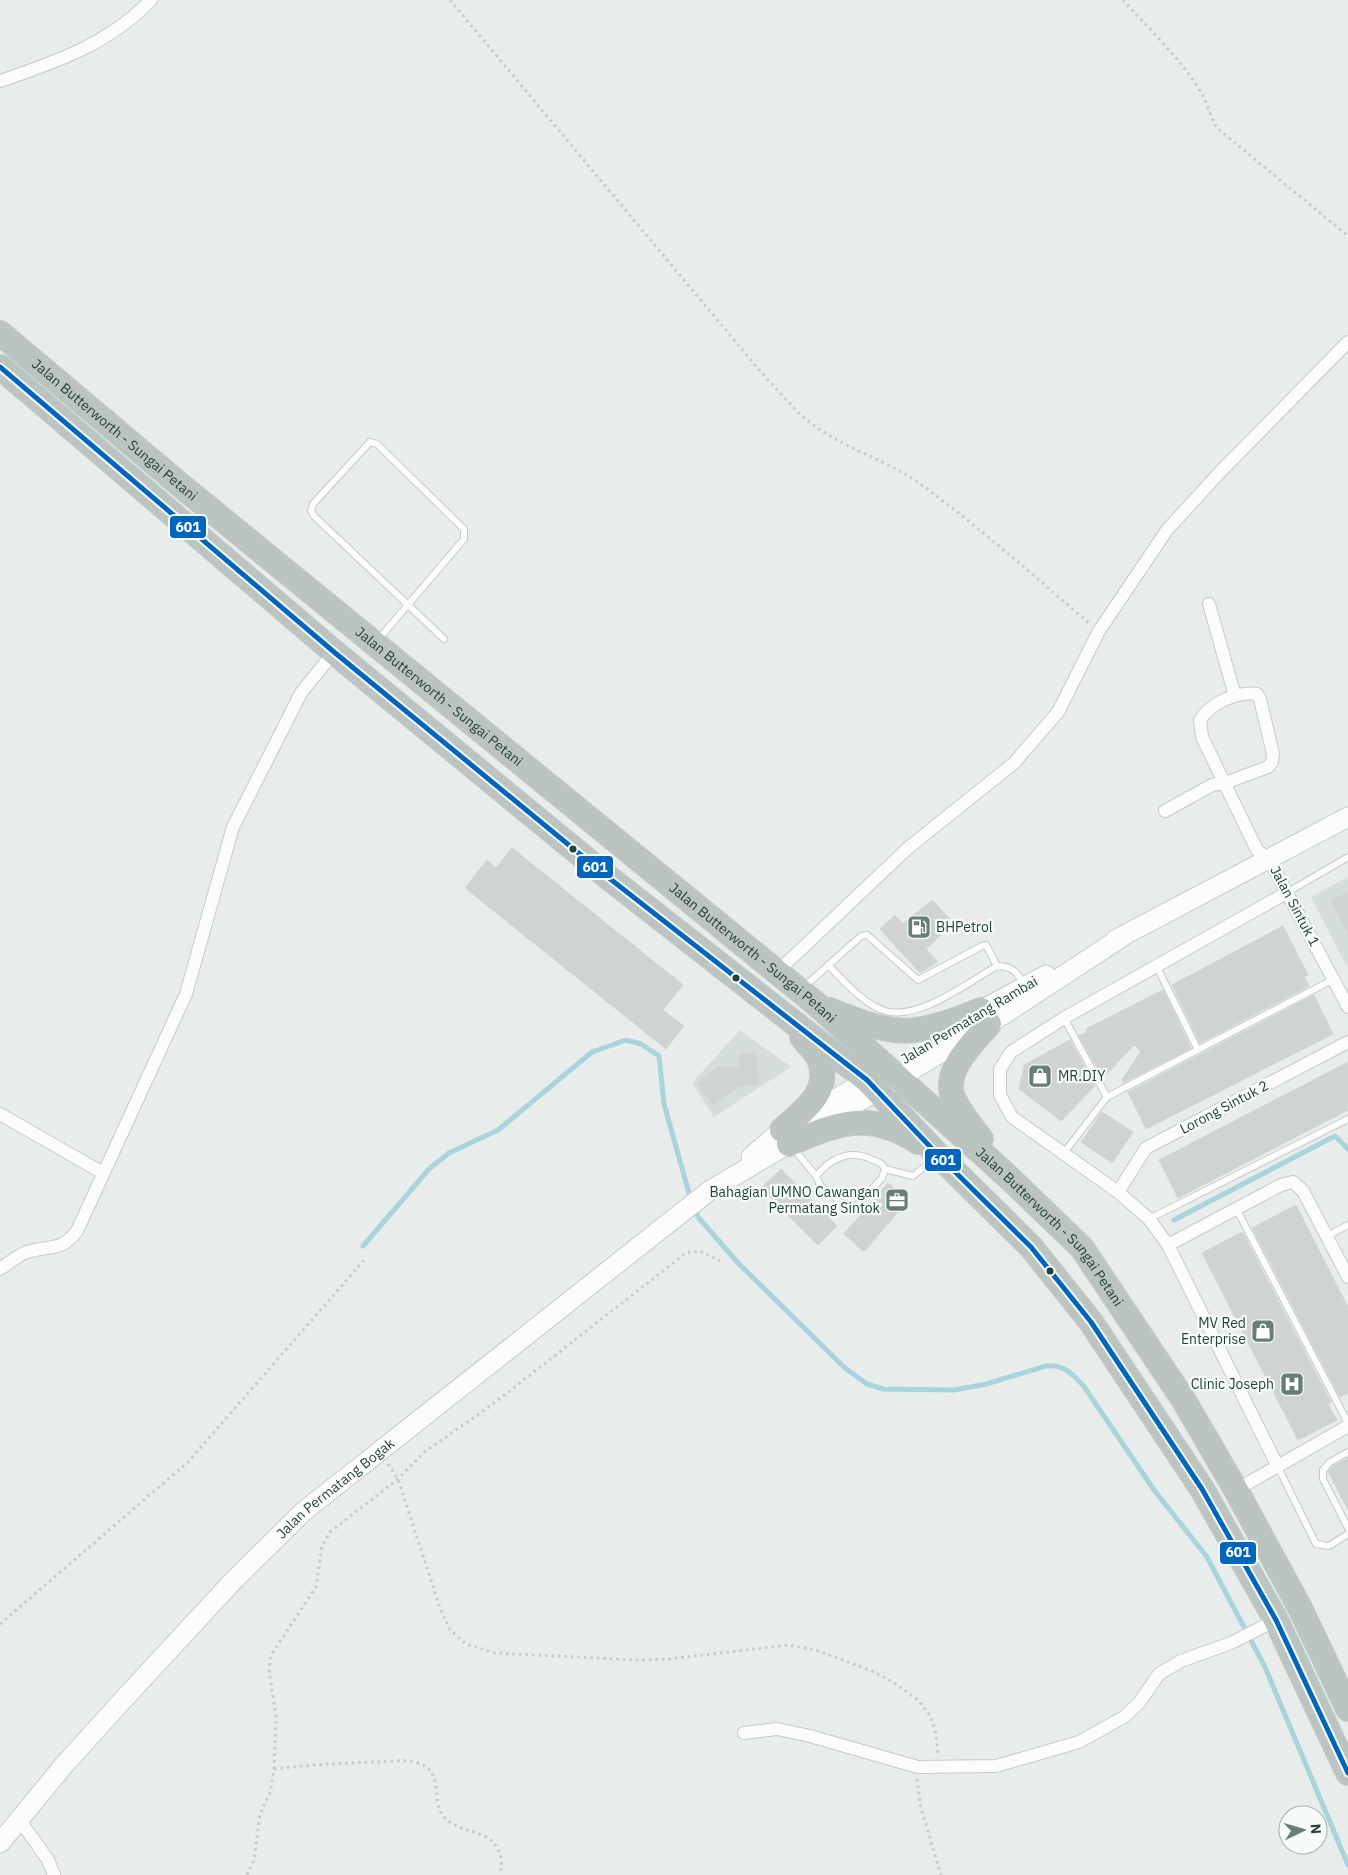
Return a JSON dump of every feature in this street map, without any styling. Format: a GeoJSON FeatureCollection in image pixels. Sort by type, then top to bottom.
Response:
{"type":"FeatureCollection","features":[{"type":"Feature","properties":{"kind":"highway","name":"Jalan Butterworth - Sungai Petani"},"geometry":{"type":"LineString","coordinates":[[0,333],[179,484],[381,636],[807,998],[882,1079],[938,1155],[1031,1247],[1091,1322],[1202,1489],[1269,1624],[1348,1773]]}},
{"type":"Feature","properties":{"kind":"highway","name":"Jalan Butterworth - Sungai Petani"},"geometry":{"type":"LineString","coordinates":[[0,367],[328,659],[781,1012],[882,1079],[1006,1174],[1082,1248],[1183,1400],[1236,1490],[1300,1608],[1348,1709]]}},
{"type":"Feature","properties":{"kind":"highway"},"geometry":{"type":"LineString","coordinates":[[807,998],[865,1024],[893,1031],[919,1031],[985,1017]]}},
{"type":"Feature","properties":{"kind":"highway"},"geometry":{"type":"LineString","coordinates":[[781,1012],[819,1058],[822,1072],[821,1086],[815,1100],[785,1137]]}},
{"type":"Feature","properties":{"kind":"highway"},"geometry":{"type":"LineString","coordinates":[[985,1017],[959,1061],[952,1077],[952,1093],[961,1111],[1006,1174]]}},
{"type":"Feature","properties":{"kind":"highway"},"geometry":{"type":"LineString","coordinates":[[785,1137],[854,1121],[880,1124],[901,1130],[938,1155]]}},
{"type":"Feature","properties":{"kind":"street"},"geometry":{"type":"LineString","coordinates":[[0,81],[80,52],[110,34],[151,0]]}},
{"type":"Feature","properties":{"kind":"street"},"geometry":{"type":"LineString","coordinates":[[776,973],[908,848],[1014,763],[1058,712],[1099,632],[1167,530],[1221,471],[1348,342]]}},
{"type":"Feature","properties":{"kind":"street"},"geometry":{"type":"LineString","coordinates":[[1209,604],[1235,696]]}},
{"type":"Feature","properties":{"kind":"street"},"geometry":{"type":"LineString","coordinates":[[0,1269],[26,1252],[56,1248],[70,1241],[77,1231],[186,994],[233,827],[301,693],[328,659]]}},
{"type":"Feature","properties":{"kind":"street","name":"Jalan Sintuk 1"},"geometry":{"type":"LineString","coordinates":[[1164,811],[1212,785],[1225,783],[1268,767],[1272,762],[1260,699],[1257,694],[1251,693],[1235,696],[1212,707],[1200,720],[1202,737],[1225,783],[1257,850],[1269,859],[1348,1007]]}},
{"type":"Feature","properties":{"kind":"street","name":"Jalan Permatang Rambai"},"geometry":{"type":"LineString","coordinates":[[985,1017],[1025,985],[1125,935],[1348,817]]}},
{"type":"Feature","properties":{"kind":"street"},"geometry":{"type":"LineString","coordinates":[[1277,1465],[1168,1245],[1149,1219],[1118,1192],[1012,1117],[1000,1095],[1000,1069],[1011,1052],[1064,1018],[1288,892]]}},
{"type":"Feature","properties":{"kind":"street","name":"Jalan Permatang Rambai"},"geometry":{"type":"LineString","coordinates":[[882,1079],[1125,935]]}},
{"type":"Feature","properties":{"kind":"street","name":"Lorong Sintuk 2"},"geometry":{"type":"LineString","coordinates":[[1118,1192],[1146,1148],[1348,1042]]}},
{"type":"Feature","properties":{"kind":"street","name":"Jalan Permatang Bogak"},"geometry":{"type":"LineString","coordinates":[[0,1844],[70,1758],[233,1581],[304,1511],[684,1210],[785,1137],[882,1079]]}},
{"type":"Feature","properties":{"kind":"street"},"geometry":{"type":"LineString","coordinates":[[0,1114],[103,1173]]}},
{"type":"Feature","properties":{"kind":"street"},"geometry":{"type":"LineString","coordinates":[[1168,1245],[1280,1185],[1293,1182],[1303,1191],[1348,1277]]}},
{"type":"Feature","properties":{"kind":"street"},"geometry":{"type":"LineString","coordinates":[[1236,1490],[1348,1425]]}},
{"type":"Feature","properties":{"kind":"street"},"geometry":{"type":"LineString","coordinates":[[744,1733],[777,1730],[810,1736],[918,1767],[996,1766],[1079,1742],[1124,1716],[1139,1703],[1159,1674],[1181,1661],[1242,1637],[1269,1624]]}},
{"type":"Feature","properties":{"kind":"street"},"geometry":{"type":"LineString","coordinates":[[19,1820],[48,1860],[54,1875]]}},
{"type":"Feature","properties":{"kind":"lane"},"geometry":{"type":"LineString","coordinates":[[381,636],[407,604],[464,539],[465,534],[464,529],[376,444],[370,442],[313,504],[311,511],[314,516],[407,604],[444,639]]}},
{"type":"Feature","properties":{"kind":"lane"},"geometry":{"type":"LineString","coordinates":[[1288,892],[1348,857]]}},
{"type":"Feature","properties":{"kind":"lane"},"geometry":{"type":"LineString","coordinates":[[807,998],[828,965],[861,936],[867,934],[918,980],[982,946],[990,949],[997,966]]}},
{"type":"Feature","properties":{"kind":"lane"},"geometry":{"type":"LineString","coordinates":[[828,965],[870,1003],[885,1011],[901,1013],[917,1011],[997,966],[1009,966],[1016,971],[1025,985]]}},
{"type":"Feature","properties":{"kind":"lane"},"geometry":{"type":"LineString","coordinates":[[1156,965],[1197,1048]]}},
{"type":"Feature","properties":{"kind":"lane"},"geometry":{"type":"LineString","coordinates":[[1063,1154],[1107,1097],[1197,1048],[1334,979]]}},
{"type":"Feature","properties":{"kind":"lane"},"geometry":{"type":"LineString","coordinates":[[1064,1018],[1107,1097]]}},
{"type":"Feature","properties":{"kind":"lane"},"geometry":{"type":"LineString","coordinates":[[1149,1219],[1348,1119]]}},
{"type":"Feature","properties":{"kind":"lane"},"geometry":{"type":"LineString","coordinates":[[785,1137],[816,1176],[820,1185],[849,1209],[854,1208],[882,1178],[885,1169],[883,1164],[861,1154],[853,1153],[837,1160],[816,1176]]}},
{"type":"Feature","properties":{"kind":"lane"},"geometry":{"type":"LineString","coordinates":[[885,1169],[913,1176],[938,1155]]}},
{"type":"Feature","properties":{"kind":"lane"},"geometry":{"type":"LineString","coordinates":[[1236,1208],[1348,1425]]}},
{"type":"Feature","properties":{"kind":"lane"},"geometry":{"type":"LineString","coordinates":[[1327,1236],[1348,1225]]}},
{"type":"Feature","properties":{"kind":"lane"},"geometry":{"type":"LineString","coordinates":[[1348,1452],[1330,1462],[1322,1470],[1323,1479],[1348,1528]]}},
{"type":"Feature","properties":{"kind":"lane"},"geometry":{"type":"LineString","coordinates":[[1277,1465],[1316,1544],[1329,1546],[1348,1534]]}},
{"type":"Feature","properties":{"kind":"path"},"geometry":{"type":"LineString","coordinates":[[450,0],[760,371],[800,414],[821,430],[898,470],[920,484],[1008,554],[1099,632]]}},
{"type":"Feature","properties":{"kind":"path"},"geometry":{"type":"LineString","coordinates":[[1123,0],[1202,93],[1210,117],[1217,128],[1348,236]]}},
{"type":"Feature","properties":{"kind":"path"},"geometry":{"type":"LineString","coordinates":[[248,1875],[254,1860],[260,1814],[270,1792],[274,1769],[276,1717],[269,1669],[271,1655],[316,1587],[322,1546],[330,1532],[398,1479],[423,1453],[494,1404],[686,1253],[700,1251],[720,1261]]}},
{"type":"Feature","properties":{"kind":"path"},"geometry":{"type":"LineString","coordinates":[[0,1624],[188,1462],[365,1259]]}},
{"type":"Feature","properties":{"kind":"path"},"geometry":{"type":"LineString","coordinates":[[379,1451],[398,1479],[440,1608],[450,1630],[466,1644],[495,1653],[635,1660],[668,1659],[780,1646],[816,1650],[872,1671],[893,1682],[919,1701],[931,1717],[936,1734],[939,1767]]}},
{"type":"Feature","properties":{"kind":"path"},"geometry":{"type":"LineString","coordinates":[[274,1769],[318,1764],[395,1761],[414,1762],[428,1767],[434,1777],[438,1791],[437,1808],[445,1818],[462,1830],[484,1835],[497,1847],[502,1854],[503,1868],[499,1875]]}},
{"type":"Feature","properties":{"kind":"path"},"geometry":{"type":"LineString","coordinates":[[918,1767],[921,1808],[942,1875]]}},
{"type":"Feature","properties":{"kind":"shaded area"},"geometry":{"type":"Polygon","coordinates":[[[1348,877],[1348,969],[1311,897],[1348,877]]]}},
{"type":"Feature","properties":{"kind":"shaded area"},"geometry":{"type":"Polygon","coordinates":[[[740,1030],[791,1067],[714,1117],[692,1083],[740,1030]]]}},
{"type":"Feature","properties":{"kind":"building"},"geometry":{"type":"Polygon","coordinates":[[[512,848],[683,985],[663,1010],[684,1026],[666,1049],[465,888],[487,860],[496,868],[512,848]]]}},
{"type":"Feature","properties":{"kind":"building"},"geometry":{"type":"Polygon","coordinates":[[[1348,892],[1348,934],[1331,901],[1348,892]]]}},
{"type":"Feature","properties":{"kind":"building"},"geometry":{"type":"Polygon","coordinates":[[[932,900],[951,920],[938,932],[941,935],[926,949],[938,962],[920,973],[880,929],[895,915],[903,924],[932,900]]]}},
{"type":"Feature","properties":{"kind":"building"},"geometry":{"type":"Polygon","coordinates":[[[1283,926],[1308,975],[1304,977],[1309,986],[1200,1043],[1172,985],[1283,926]]]}},
{"type":"Feature","properties":{"kind":"building"},"geometry":{"type":"Polygon","coordinates":[[[1163,990],[1191,1048],[1123,1083],[1122,1080],[1141,1051],[1134,1045],[1103,1078],[1079,1036],[1087,1032],[1086,1029],[1163,990]]]}},
{"type":"Feature","properties":{"kind":"building"},"geometry":{"type":"Polygon","coordinates":[[[1314,995],[1333,1034],[1146,1129],[1128,1092],[1314,995]]]}},
{"type":"Feature","properties":{"kind":"building"},"geometry":{"type":"Polygon","coordinates":[[[1070,1040],[1095,1086],[1061,1121],[1019,1089],[1024,1065],[1070,1040]]]}},
{"type":"Feature","properties":{"kind":"building"},"geometry":{"type":"Polygon","coordinates":[[[756,1053],[759,1085],[739,1086],[713,1105],[697,1083],[717,1068],[740,1066],[739,1054],[756,1053]]]}},
{"type":"Feature","properties":{"kind":"building"},"geometry":{"type":"Polygon","coordinates":[[[1348,1062],[1348,1110],[1178,1198],[1159,1160],[1348,1062]]]}},
{"type":"Feature","properties":{"kind":"building"},"geometry":{"type":"Polygon","coordinates":[[[1102,1112],[1133,1132],[1112,1163],[1081,1142],[1102,1112]]]}},
{"type":"Feature","properties":{"kind":"building"},"geometry":{"type":"Polygon","coordinates":[[[781,1169],[837,1226],[818,1245],[761,1188],[781,1169]]]}},
{"type":"Feature","properties":{"kind":"building"},"geometry":{"type":"Polygon","coordinates":[[[888,1183],[908,1200],[864,1252],[844,1234],[888,1183]]]}},
{"type":"Feature","properties":{"kind":"building"},"geometry":{"type":"Polygon","coordinates":[[[1296,1205],[1348,1307],[1348,1393],[1340,1397],[1252,1228],[1296,1205]]]}},
{"type":"Feature","properties":{"kind":"building"},"geometry":{"type":"Polygon","coordinates":[[[1243,1233],[1331,1402],[1328,1404],[1337,1420],[1298,1440],[1202,1253],[1243,1233]]]}},
{"type":"Feature","properties":{"kind":"building"},"geometry":{"type":"Polygon","coordinates":[[[1348,1458],[1348,1510],[1328,1471],[1348,1458]]]}},
{"type":"Feature","properties":{"kind":"waterway"},"geometry":{"type":"LineString","coordinates":[[363,1246],[429,1169],[449,1153],[498,1130],[592,1052],[626,1040],[641,1044],[659,1056],[664,1104],[691,1200]]}},
{"type":"Feature","properties":{"kind":"waterway"},"geometry":{"type":"LineString","coordinates":[[1174,1220],[1335,1136],[1348,1149]]}},
{"type":"Feature","properties":{"kind":"waterway"},"geometry":{"type":"LineString","coordinates":[[694,1208],[698,1217],[739,1264],[845,1368],[867,1384],[883,1389],[955,1390],[986,1384],[1046,1366],[1057,1366],[1066,1370],[1083,1385],[1154,1490],[1207,1557],[1265,1667],[1348,1865]]}},
{"type":"Feature","properties":{"kind":"transit line","name":"601"},"geometry":{"type":"LineString","coordinates":[[0,367],[334,652],[609,878],[867,1080],[938,1155],[1031,1247],[1091,1322],[1202,1489],[1276,1620],[1348,1773]]}},
{"type":"Feature","properties":{"kind":"place","name":"BHPetrol"},"geometry":{"type":"Point","coordinates":[919,927]}},
{"type":"Feature","properties":{"kind":"place","name":"MR.DIY"},"geometry":{"type":"Point","coordinates":[1040,1076]}},
{"type":"Feature","properties":{"kind":"place","name":"Bahagian UMNO Cawangan Permatang Sintok"},"geometry":{"type":"Point","coordinates":[897,1200]}},
{"type":"Feature","properties":{"kind":"place","name":"MV Red Enterprise"},"geometry":{"type":"Point","coordinates":[1263,1331]}},
{"type":"Feature","properties":{"kind":"place","name":"Clinic Joseph"},"geometry":{"type":"Point","coordinates":[1292,1384]}}]}
